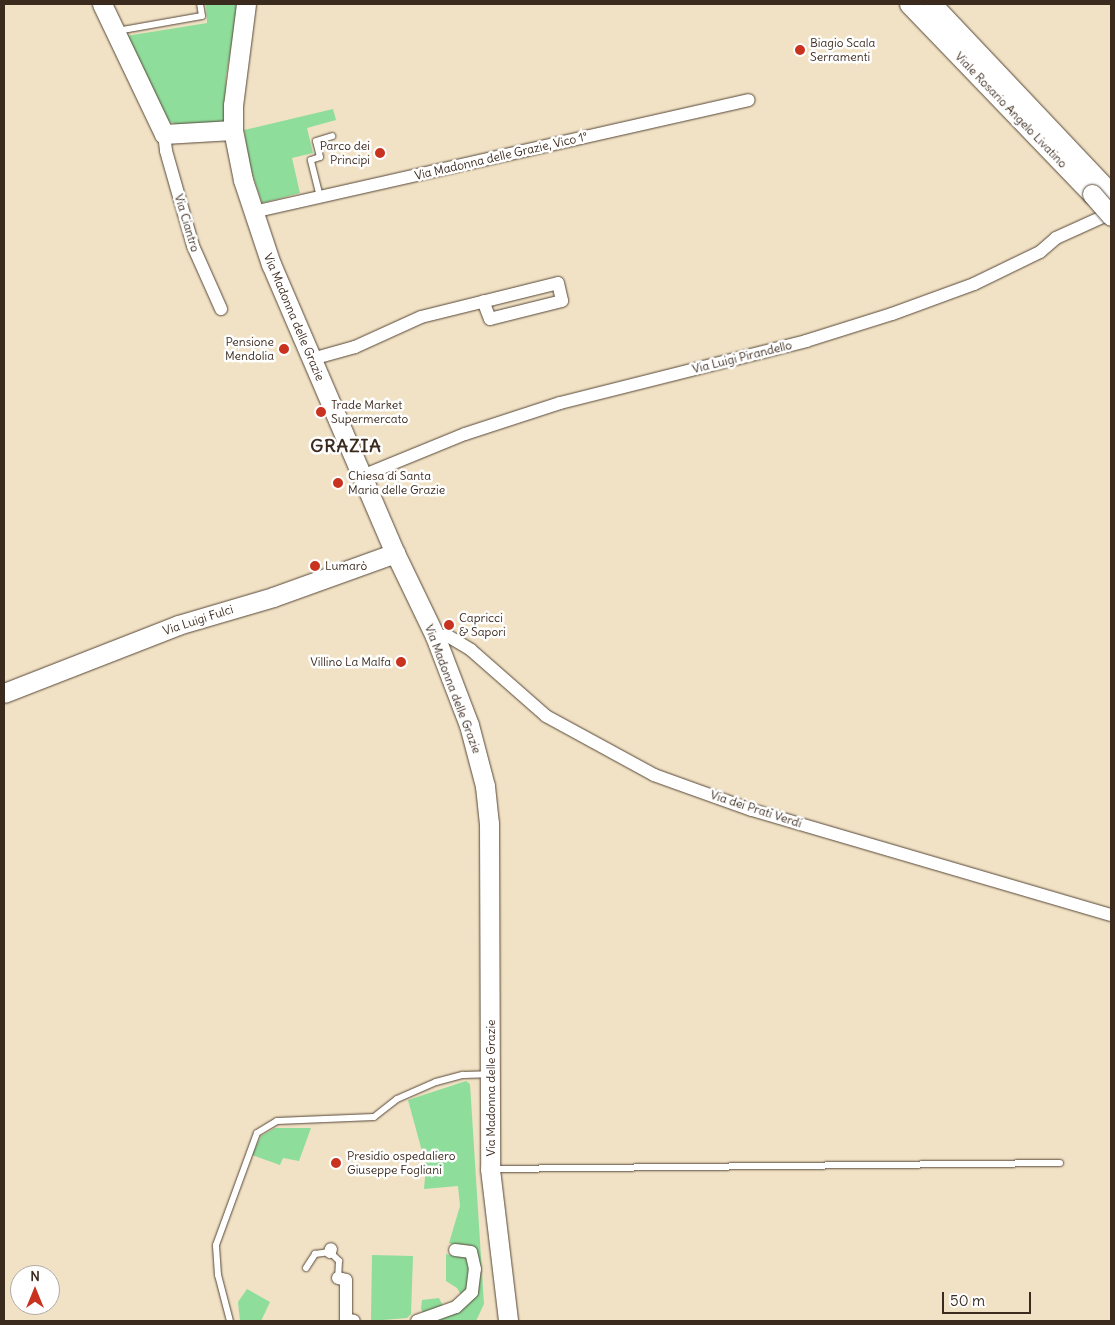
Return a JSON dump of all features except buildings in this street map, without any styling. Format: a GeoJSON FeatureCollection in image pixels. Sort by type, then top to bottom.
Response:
{"type":"FeatureCollection","features":[{"type":"Feature","properties":{"kind":"main road","name":"Via Ciantro"},"geometry":{"type":"LineString","coordinates":[[102,4],[164,134]]}},
{"type":"Feature","properties":{"kind":"main road","name":"Via Madonna delle Grazie"},"geometry":{"type":"LineString","coordinates":[[246,4],[235,81],[233,130],[237,156],[253,212],[271,264],[395,552],[435,636],[469,725],[485,786],[489,823],[492,1074],[490,1170],[508,1321]]}},
{"type":"Feature","properties":{"kind":"main road","name":"Viale Rosario Angelo Livatino"},"geometry":{"type":"LineString","coordinates":[[909,4],[1103,191]]}},
{"type":"Feature","properties":{"kind":"main road","name":"Viale Rosario Angelo Livatino"},"geometry":{"type":"LineString","coordinates":[[932,4],[1103,191],[1111,215]]}},
{"type":"Feature","properties":{"kind":"main road"},"geometry":{"type":"LineString","coordinates":[[164,134],[233,130]]}},
{"type":"Feature","properties":{"kind":"main road","name":"Via Luigi Fulci"},"geometry":{"type":"LineString","coordinates":[[4,693],[178,625],[273,597],[395,552]]}},
{"type":"Feature","properties":{"kind":"street","name":"Via Madonna delle Grazie, Vico 1°"},"geometry":{"type":"LineString","coordinates":[[253,212],[749,100]]}},
{"type":"Feature","properties":{"kind":"street","name":"Via Ciantro"},"geometry":{"type":"LineString","coordinates":[[164,134],[166,151],[193,246],[221,309]]}},
{"type":"Feature","properties":{"kind":"street","name":"Via Luigi Pirandello"},"geometry":{"type":"LineString","coordinates":[[362,476],[466,434],[560,403],[806,341],[892,314],[974,284],[1040,252],[1056,238],[1111,215]]}},
{"type":"Feature","properties":{"kind":"street"},"geometry":{"type":"LineString","coordinates":[[312,359],[354,347],[421,317],[483,301],[558,283],[562,301],[490,319],[483,301]]}},
{"type":"Feature","properties":{"kind":"street","name":"Via dei Prati Verdi"},"geometry":{"type":"LineString","coordinates":[[435,636],[448,636],[471,650],[546,716],[654,775],[752,810],[1111,915]]}},
{"type":"Feature","properties":{"kind":"street"},"geometry":{"type":"LineString","coordinates":[[417,1321],[449,1316],[466,1301],[474,1283],[471,1252],[455,1250]]}},
{"type":"Feature","properties":{"kind":"street"},"geometry":{"type":"LineString","coordinates":[[338,1278],[346,1280],[346,1318],[354,1321]]}},
{"type":"Feature","properties":{"kind":"lane"},"geometry":{"type":"LineString","coordinates":[[116,32],[202,16],[200,4]]}},
{"type":"Feature","properties":{"kind":"lane"},"geometry":{"type":"LineString","coordinates":[[320,197],[311,160],[320,157],[316,141],[332,136]]}},
{"type":"Feature","properties":{"kind":"lane"},"geometry":{"type":"LineString","coordinates":[[230,1321],[218,1275],[216,1245],[251,1142],[266,1125],[374,1117],[397,1099],[436,1082],[463,1075],[492,1074]]}},
{"type":"Feature","properties":{"kind":"lane"},"geometry":{"type":"LineString","coordinates":[[490,1170],[1060,1163]]}},
{"type":"Feature","properties":{"kind":"lane"},"geometry":{"type":"LineString","coordinates":[[306,1268],[315,1254],[331,1250],[339,1261],[338,1278]]}},
{"type":"Feature","properties":{"kind":"green space"},"geometry":{"type":"Polygon","coordinates":[[[206,4],[239,4],[226,76],[225,122],[178,125],[168,121],[126,36],[207,23],[206,4]]]}},
{"type":"Feature","properties":{"kind":"green space"},"geometry":{"type":"Polygon","coordinates":[[[333,109],[336,120],[307,128],[313,153],[292,158],[300,193],[262,203],[250,166],[244,130],[333,109]]]}},
{"type":"Feature","properties":{"kind":"green space"},"geometry":{"type":"Polygon","coordinates":[[[466,1081],[470,1084],[484,1304],[476,1321],[428,1321],[421,1309],[422,1300],[439,1298],[444,1308],[463,1298],[457,1288],[446,1281],[446,1254],[454,1256],[456,1245],[449,1243],[460,1206],[458,1186],[424,1189],[426,1166],[408,1100],[466,1081]]]}},
{"type":"Feature","properties":{"kind":"green space"},"geometry":{"type":"Polygon","coordinates":[[[275,1128],[311,1128],[299,1161],[283,1158],[280,1165],[252,1155],[261,1136],[275,1128]]]}},
{"type":"Feature","properties":{"kind":"green space"},"geometry":{"type":"Polygon","coordinates":[[[372,1255],[413,1256],[411,1314],[407,1318],[371,1321],[372,1255]]]}},
{"type":"Feature","properties":{"kind":"green space"},"geometry":{"type":"Polygon","coordinates":[[[247,1289],[270,1302],[261,1321],[240,1321],[238,1302],[247,1289]]]}},
{"type":"Feature","properties":{"kind":"place","name":"Biagio Scala Serramenti"},"geometry":{"type":"Point","coordinates":[800,50]}},
{"type":"Feature","properties":{"kind":"place","name":"Parco dei Principi"},"geometry":{"type":"Point","coordinates":[380,153]}},
{"type":"Feature","properties":{"kind":"place","name":"Pensione Mendolia"},"geometry":{"type":"Point","coordinates":[284,349]}},
{"type":"Feature","properties":{"kind":"place","name":"Trade Market Supermercato"},"geometry":{"type":"Point","coordinates":[321,412]}},
{"type":"Feature","properties":{"kind":"place","name":"Chiesa di Santa Maria delle Grazie"},"geometry":{"type":"Point","coordinates":[338,483]}},
{"type":"Feature","properties":{"kind":"place","name":"Lumarò"},"geometry":{"type":"Point","coordinates":[315,566]}},
{"type":"Feature","properties":{"kind":"place","name":"Capricci & Sapori"},"geometry":{"type":"Point","coordinates":[449,625]}},
{"type":"Feature","properties":{"kind":"place","name":"Villino La Malfa"},"geometry":{"type":"Point","coordinates":[401,662]}},
{"type":"Feature","properties":{"kind":"place","name":"Presidio ospedaliero Giuseppe Fogliani"},"geometry":{"type":"Point","coordinates":[336,1163]}},
{"type":"Feature","properties":{"kind":"district","name":"GRAZIA"},"geometry":{"type":"Point","coordinates":[346,446]}}]}
